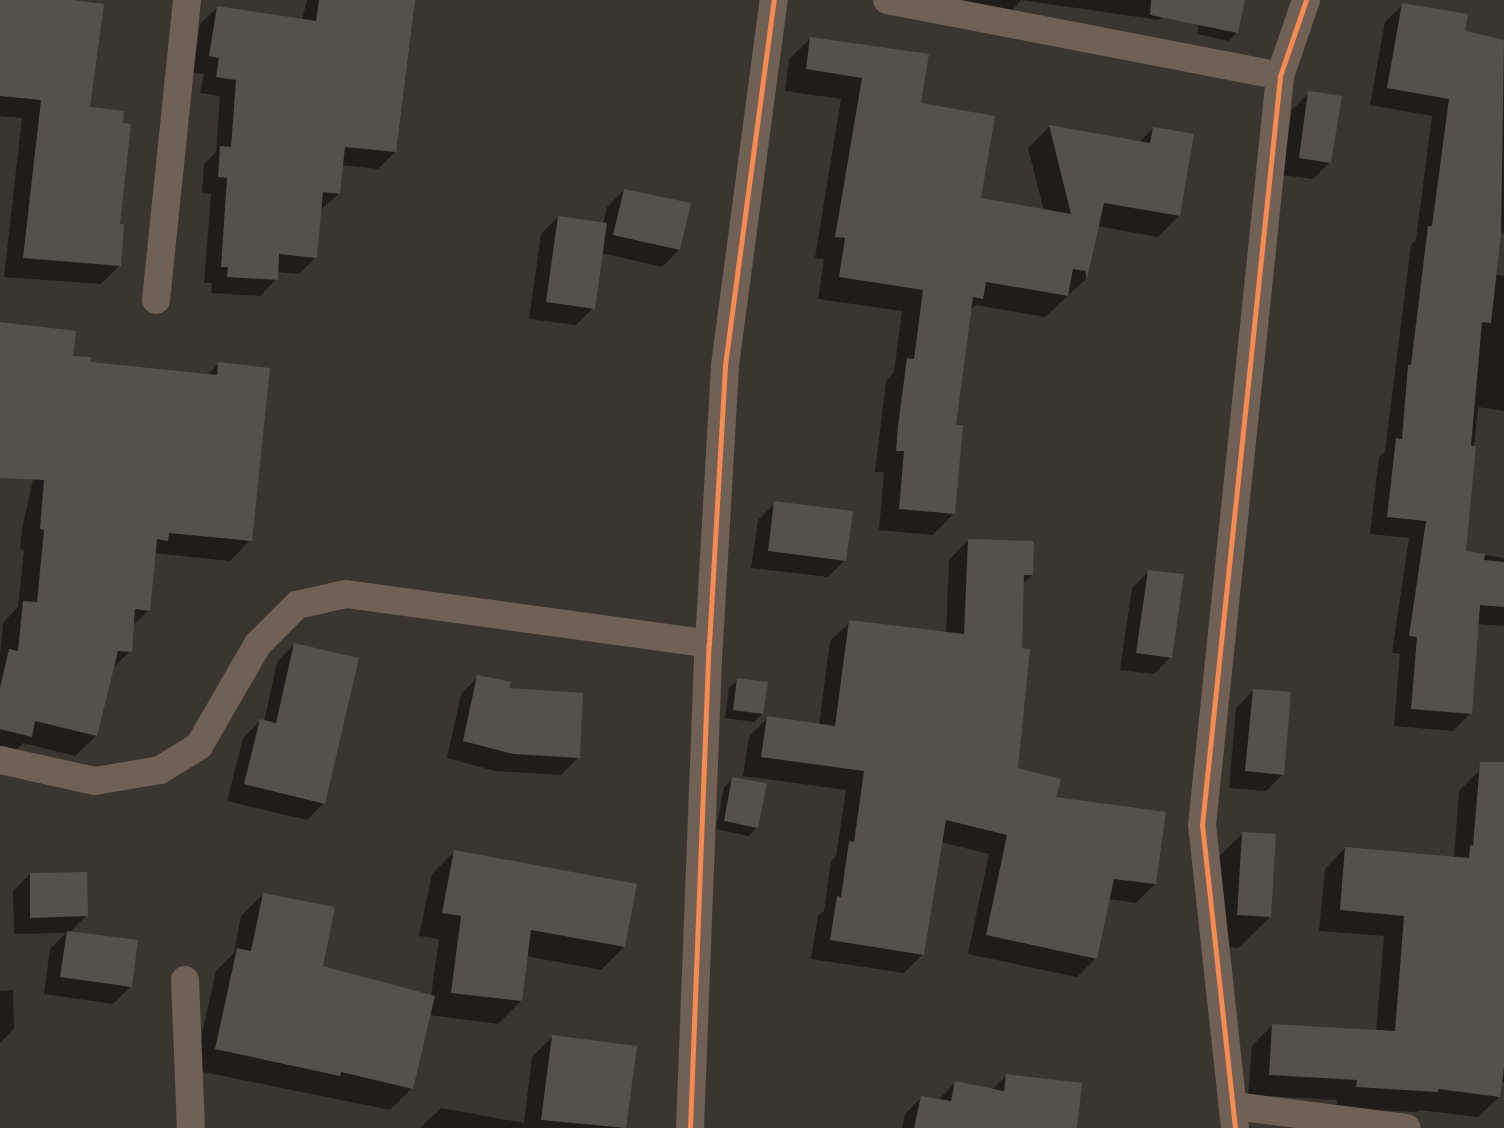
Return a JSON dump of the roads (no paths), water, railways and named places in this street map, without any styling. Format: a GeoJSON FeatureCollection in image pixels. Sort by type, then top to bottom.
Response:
{"type":"FeatureCollection","features":[{"type":"Feature","properties":{"kind":"street"},"geometry":{"type":"LineString","coordinates":[[156,300],[187,0]]}},
{"type":"Feature","properties":{"kind":"street"},"geometry":{"type":"LineString","coordinates":[[690,1128],[709,644],[725,365],[774,0]]}},
{"type":"Feature","properties":{"kind":"street"},"geometry":{"type":"LineString","coordinates":[[887,0],[1280,76]]}},
{"type":"Feature","properties":{"kind":"street"},"geometry":{"type":"LineString","coordinates":[[1306,0],[1280,76],[1202,826],[1235,1117],[1407,1128]]}},
{"type":"Feature","properties":{"kind":"street"},"geometry":{"type":"LineString","coordinates":[[0,760],[95,781],[160,770],[199,746],[258,644],[298,604],[346,594],[709,644]]}},
{"type":"Feature","properties":{"kind":"street"},"geometry":{"type":"LineString","coordinates":[[185,980],[191,1128]]}}]}
